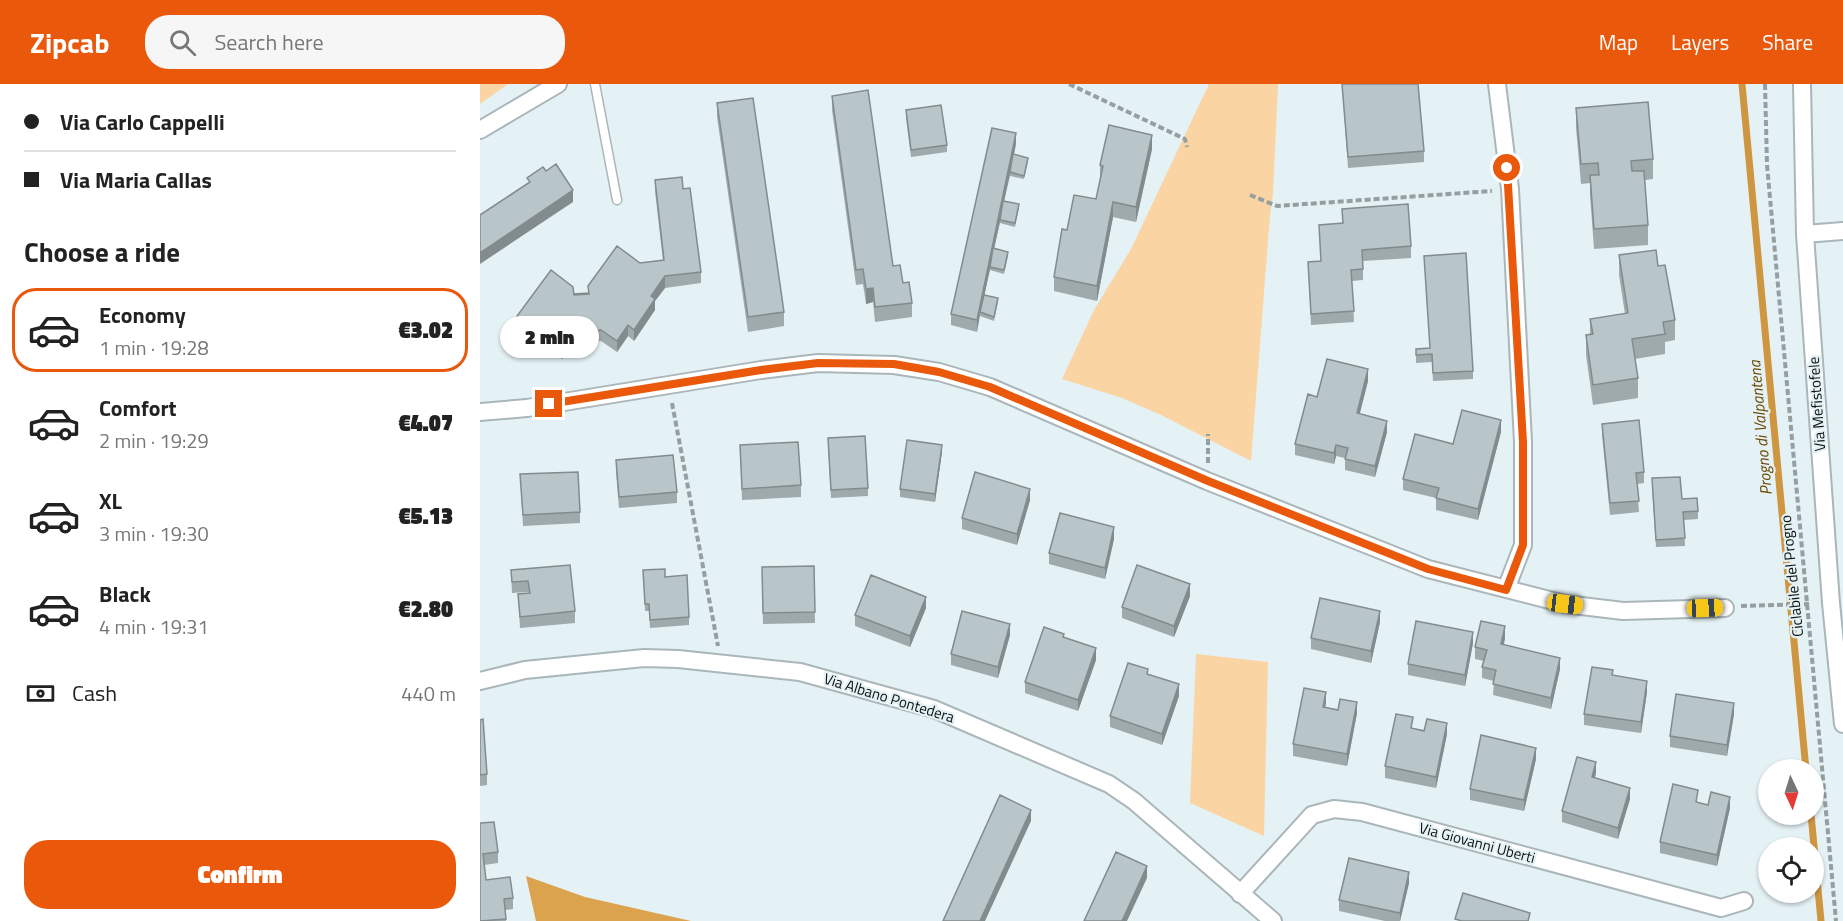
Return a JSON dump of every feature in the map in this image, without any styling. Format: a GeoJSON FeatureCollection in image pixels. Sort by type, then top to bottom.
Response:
{"type":"FeatureCollection","features":[{"type":"Feature","properties":{"kind":"street"},"geometry":{"type":"LineString","coordinates":[[480,130],[558,84]]}},
{"type":"Feature","properties":{"kind":"street"},"geometry":{"type":"LineString","coordinates":[[1497,84],[1510,189],[1523,442],[1523,545],[1506,590]]}},
{"type":"Feature","properties":{"kind":"street","name":"Via Mefistofele"},"geometry":{"type":"LineString","coordinates":[[1802,84],[1805,234],[1837,603],[1843,724]]}},
{"type":"Feature","properties":{"kind":"street"},"geometry":{"type":"LineString","coordinates":[[1805,234],[1843,231]]}},
{"type":"Feature","properties":{"kind":"street"},"geometry":{"type":"LineString","coordinates":[[480,412],[527,408],[818,363],[894,364],[939,372],[990,387],[1208,481],[1428,569],[1565,604],[1623,611],[1733,607]]}},
{"type":"Feature","properties":{"kind":"street","name":"Via Albano Pontedera"},"geometry":{"type":"LineString","coordinates":[[480,681],[525,670],[644,658],[667,658],[800,672],[934,710],[1109,784],[1134,801],[1274,921]]}},
{"type":"Feature","properties":{"kind":"street","name":"Via Giovanni Uberti"},"geometry":{"type":"LineString","coordinates":[[1240,894],[1312,815],[1334,809],[1362,812],[1721,908],[1744,901]]}},
{"type":"Feature","properties":{"kind":"lane"},"geometry":{"type":"LineString","coordinates":[[595,84],[617,200]]}},
{"type":"Feature","properties":{"kind":"path"},"geometry":{"type":"LineString","coordinates":[[1069,84],[1185,140],[1187,147]]}},
{"type":"Feature","properties":{"kind":"path","name":"Ciclabile del Progno"},"geometry":{"type":"LineString","coordinates":[[1765,84],[1769,187],[1836,921]]}},
{"type":"Feature","properties":{"kind":"path"},"geometry":{"type":"LineString","coordinates":[[1250,195],[1277,207],[1510,189]]}},
{"type":"Feature","properties":{"kind":"path"},"geometry":{"type":"LineString","coordinates":[[669,385],[718,648],[708,646]]}},
{"type":"Feature","properties":{"kind":"path"},"geometry":{"type":"LineString","coordinates":[[1208,434],[1208,481]]}},
{"type":"Feature","properties":{"kind":"path"},"geometry":{"type":"LineString","coordinates":[[1733,607],[1808,604]]}},
{"type":"Feature","properties":{"kind":"shaded area"},"geometry":{"type":"Polygon","coordinates":[[[480,84],[508,84],[480,104],[480,84]]]}},
{"type":"Feature","properties":{"kind":"shaded area"},"geometry":{"type":"Polygon","coordinates":[[[1209,84],[1278,84],[1273,194],[1251,461],[1161,415],[1122,398],[1062,379],[1094,310],[1131,249],[1209,84]]]}},
{"type":"Feature","properties":{"kind":"shaded area"},"geometry":{"type":"Polygon","coordinates":[[[1196,654],[1268,662],[1264,836],[1190,803],[1196,654]]]}},
{"type":"Feature","properties":{"kind":"shaded area"},"geometry":{"type":"Polygon","coordinates":[[[526,876],[585,897],[691,921],[536,921],[526,876]]]}},
{"type":"Feature","properties":{"kind":"building"},"geometry":{"type":"Polygon","coordinates":[[[1342,84],[1418,84],[1424,151],[1348,157],[1342,84]]]}},
{"type":"Feature","properties":{"kind":"building"},"geometry":{"type":"Polygon","coordinates":[[[868,90],[893,266],[900,265],[903,283],[909,282],[912,303],[875,307],[873,288],[866,289],[863,269],[856,270],[832,96],[868,90]]]}},
{"type":"Feature","properties":{"kind":"building"},"geometry":{"type":"Polygon","coordinates":[[[753,98],[784,312],[748,317],[717,103],[753,98]]]}},
{"type":"Feature","properties":{"kind":"building"},"geometry":{"type":"Polygon","coordinates":[[[1648,102],[1653,159],[1631,161],[1632,171],[1644,171],[1648,225],[1594,229],[1590,175],[1599,175],[1598,163],[1581,164],[1576,108],[1648,102]]]}},
{"type":"Feature","properties":{"kind":"building"},"geometry":{"type":"Polygon","coordinates":[[[941,105],[947,145],[911,150],[906,110],[941,105]]]}},
{"type":"Feature","properties":{"kind":"building"},"geometry":{"type":"Polygon","coordinates":[[[1109,125],[1152,135],[1136,207],[1113,202],[1097,286],[1054,277],[1062,229],[1067,230],[1074,195],[1096,199],[1103,166],[1100,165],[1109,125]]]}},
{"type":"Feature","properties":{"kind":"building"},"geometry":{"type":"Polygon","coordinates":[[[992,128],[1016,133],[977,320],[951,314],[992,128]]]}},
{"type":"Feature","properties":{"kind":"building"},"geometry":{"type":"Polygon","coordinates":[[[1013,154],[1028,158],[1024,176],[1010,172],[1013,154]]]}},
{"type":"Feature","properties":{"kind":"building"},"geometry":{"type":"Polygon","coordinates":[[[556,164],[573,190],[480,253],[480,215],[530,182],[527,178],[543,167],[546,171],[556,164]]]}},
{"type":"Feature","properties":{"kind":"building"},"geometry":{"type":"Polygon","coordinates":[[[682,177],[683,189],[690,188],[701,272],[665,276],[651,296],[655,299],[634,330],[628,325],[617,341],[601,330],[573,333],[562,348],[517,316],[551,270],[573,287],[574,295],[589,294],[588,286],[617,246],[640,263],[664,260],[655,180],[682,177]]]}},
{"type":"Feature","properties":{"kind":"building"},"geometry":{"type":"Polygon","coordinates":[[[1003,201],[1019,204],[1015,223],[1000,220],[1003,201]]]}},
{"type":"Feature","properties":{"kind":"building"},"geometry":{"type":"Polygon","coordinates":[[[1408,204],[1411,246],[1362,250],[1363,269],[1351,270],[1354,311],[1311,314],[1308,262],[1321,261],[1319,225],[1343,223],[1342,209],[1408,204]]]}},
{"type":"Feature","properties":{"kind":"building"},"geometry":{"type":"Polygon","coordinates":[[[993,248],[1008,252],[1004,270],[990,267],[993,248]]]}},
{"type":"Feature","properties":{"kind":"building"},"geometry":{"type":"Polygon","coordinates":[[[1656,250],[1658,266],[1665,265],[1675,320],[1663,322],[1665,334],[1632,339],[1638,378],[1593,385],[1586,335],[1593,334],[1590,319],[1628,313],[1619,255],[1656,250]]]}},
{"type":"Feature","properties":{"kind":"building"},"geometry":{"type":"Polygon","coordinates":[[[1466,253],[1473,371],[1433,373],[1432,354],[1416,355],[1416,349],[1430,348],[1424,256],[1466,253]]]}},
{"type":"Feature","properties":{"kind":"building"},"geometry":{"type":"Polygon","coordinates":[[[984,295],[998,298],[994,317],[980,312],[984,295]]]}},
{"type":"Feature","properties":{"kind":"building"},"geometry":{"type":"Polygon","coordinates":[[[1327,359],[1368,369],[1357,413],[1387,421],[1375,466],[1345,459],[1348,448],[1336,445],[1334,453],[1295,444],[1308,394],[1317,397],[1327,359]]]}},
{"type":"Feature","properties":{"kind":"building"},"geometry":{"type":"Polygon","coordinates":[[[1462,410],[1501,420],[1478,509],[1436,498],[1439,488],[1403,479],[1415,434],[1453,444],[1462,410]]]}},
{"type":"Feature","properties":{"kind":"building"},"geometry":{"type":"Polygon","coordinates":[[[1639,420],[1644,472],[1636,473],[1639,501],[1610,503],[1602,424],[1639,420]]]}},
{"type":"Feature","properties":{"kind":"building"},"geometry":{"type":"Polygon","coordinates":[[[865,436],[868,488],[831,490],[828,438],[865,436]]]}},
{"type":"Feature","properties":{"kind":"building"},"geometry":{"type":"Polygon","coordinates":[[[907,440],[942,445],[935,494],[900,489],[907,440]]]}},
{"type":"Feature","properties":{"kind":"building"},"geometry":{"type":"Polygon","coordinates":[[[798,442],[801,485],[742,489],[740,445],[798,442]]]}},
{"type":"Feature","properties":{"kind":"building"},"geometry":{"type":"Polygon","coordinates":[[[673,455],[677,492],[619,497],[616,460],[673,455]]]}},
{"type":"Feature","properties":{"kind":"building"},"geometry":{"type":"Polygon","coordinates":[[[578,472],[580,512],[523,515],[520,474],[578,472]]]}},
{"type":"Feature","properties":{"kind":"building"},"geometry":{"type":"Polygon","coordinates":[[[975,472],[1030,489],[1017,534],[962,518],[975,472]]]}},
{"type":"Feature","properties":{"kind":"building"},"geometry":{"type":"Polygon","coordinates":[[[1680,477],[1682,499],[1697,498],[1698,511],[1683,512],[1685,538],[1656,540],[1652,478],[1680,477]]]}},
{"type":"Feature","properties":{"kind":"building"},"geometry":{"type":"Polygon","coordinates":[[[1060,513],[1114,527],[1105,568],[1049,553],[1060,513]]]}},
{"type":"Feature","properties":{"kind":"building"},"geometry":{"type":"Polygon","coordinates":[[[570,565],[575,611],[520,617],[518,594],[530,593],[528,581],[512,582],[511,570],[570,565]]]}},
{"type":"Feature","properties":{"kind":"building"},"geometry":{"type":"Polygon","coordinates":[[[1137,565],[1190,584],[1174,626],[1122,607],[1137,565]]]}},
{"type":"Feature","properties":{"kind":"building"},"geometry":{"type":"Polygon","coordinates":[[[814,566],[815,612],[763,613],[762,567],[814,566]]]}},
{"type":"Feature","properties":{"kind":"building"},"geometry":{"type":"Polygon","coordinates":[[[665,569],[665,577],[687,575],[689,617],[650,620],[649,604],[645,604],[643,570],[665,569]]]}},
{"type":"Feature","properties":{"kind":"building"},"geometry":{"type":"Polygon","coordinates":[[[871,575],[926,597],[910,636],[855,615],[871,575]]]}},
{"type":"Feature","properties":{"kind":"building"},"geometry":{"type":"Polygon","coordinates":[[[1320,598],[1380,611],[1371,651],[1311,638],[1320,598]]]}},
{"type":"Feature","properties":{"kind":"building"},"geometry":{"type":"Polygon","coordinates":[[[962,611],[1010,624],[998,667],[951,654],[962,611]]]}},
{"type":"Feature","properties":{"kind":"building"},"geometry":{"type":"Polygon","coordinates":[[[1416,621],[1473,632],[1465,675],[1408,664],[1416,621]]]}},
{"type":"Feature","properties":{"kind":"building"},"geometry":{"type":"Polygon","coordinates":[[[1481,621],[1505,626],[1501,644],[1560,658],[1551,698],[1493,684],[1496,670],[1482,667],[1487,650],[1475,647],[1481,621]]]}},
{"type":"Feature","properties":{"kind":"building"},"geometry":{"type":"Polygon","coordinates":[[[1044,627],[1064,634],[1063,637],[1096,648],[1078,700],[1025,682],[1044,627]]]}},
{"type":"Feature","properties":{"kind":"building"},"geometry":{"type":"Polygon","coordinates":[[[1128,663],[1148,669],[1147,674],[1179,684],[1162,734],[1110,716],[1128,663]]]}},
{"type":"Feature","properties":{"kind":"building"},"geometry":{"type":"Polygon","coordinates":[[[1592,667],[1613,670],[1612,675],[1647,681],[1641,722],[1584,714],[1592,667]]]}},
{"type":"Feature","properties":{"kind":"building"},"geometry":{"type":"Polygon","coordinates":[[[1304,688],[1326,692],[1323,707],[1338,710],[1340,699],[1357,702],[1347,754],[1293,744],[1304,688]]]}},
{"type":"Feature","properties":{"kind":"building"},"geometry":{"type":"Polygon","coordinates":[[[1676,694],[1734,703],[1727,745],[1670,736],[1676,694]]]}},
{"type":"Feature","properties":{"kind":"building"},"geometry":{"type":"Polygon","coordinates":[[[1396,714],[1413,717],[1411,728],[1424,731],[1427,719],[1447,723],[1436,777],[1385,766],[1396,714]]]}},
{"type":"Feature","properties":{"kind":"building"},"geometry":{"type":"Polygon","coordinates":[[[483,719],[487,774],[480,775],[480,720],[483,719]]]}},
{"type":"Feature","properties":{"kind":"building"},"geometry":{"type":"Polygon","coordinates":[[[1481,735],[1536,748],[1524,800],[1470,789],[1481,735]]]}},
{"type":"Feature","properties":{"kind":"building"},"geometry":{"type":"Polygon","coordinates":[[[1577,757],[1596,762],[1592,777],[1630,788],[1618,828],[1562,811],[1577,757]]]}},
{"type":"Feature","properties":{"kind":"building"},"geometry":{"type":"Polygon","coordinates":[[[1673,784],[1698,790],[1696,802],[1708,805],[1711,792],[1730,797],[1717,855],[1660,842],[1673,784]]]}},
{"type":"Feature","properties":{"kind":"building"},"geometry":{"type":"Polygon","coordinates":[[[1000,795],[1031,810],[980,921],[943,921],[1000,795]]]}},
{"type":"Feature","properties":{"kind":"building"},"geometry":{"type":"Polygon","coordinates":[[[494,822],[498,852],[483,854],[486,880],[510,877],[513,898],[504,899],[506,919],[480,921],[480,823],[494,822]]]}},
{"type":"Feature","properties":{"kind":"building"},"geometry":{"type":"Polygon","coordinates":[[[1116,852],[1147,866],[1122,921],[1084,921],[1116,852]]]}},
{"type":"Feature","properties":{"kind":"building"},"geometry":{"type":"Polygon","coordinates":[[[1349,858],[1409,872],[1400,913],[1339,900],[1349,858]]]}},
{"type":"Feature","properties":{"kind":"building"},"geometry":{"type":"Polygon","coordinates":[[[1463,893],[1530,913],[1528,921],[1462,921],[1455,919],[1463,893]]]}},
{"type":"Feature","properties":{"kind":"waterway","name":"Progno di Valpantena"},"geometry":{"type":"LineString","coordinates":[[1742,84],[1805,759]]}},
{"type":"Feature","properties":{"kind":"waterway","name":"Progno di Valpantena"},"geometry":{"type":"LineString","coordinates":[[1812,825],[1821,921]]}},
{"type":"Feature","properties":{"kind":"route"},"geometry":{"type":"LineString","coordinates":[[549,404],[818,363],[894,364],[939,372],[990,387],[1208,481],[1428,569],[1506,590],[1523,545],[1523,442],[1507,168]]}}]}
